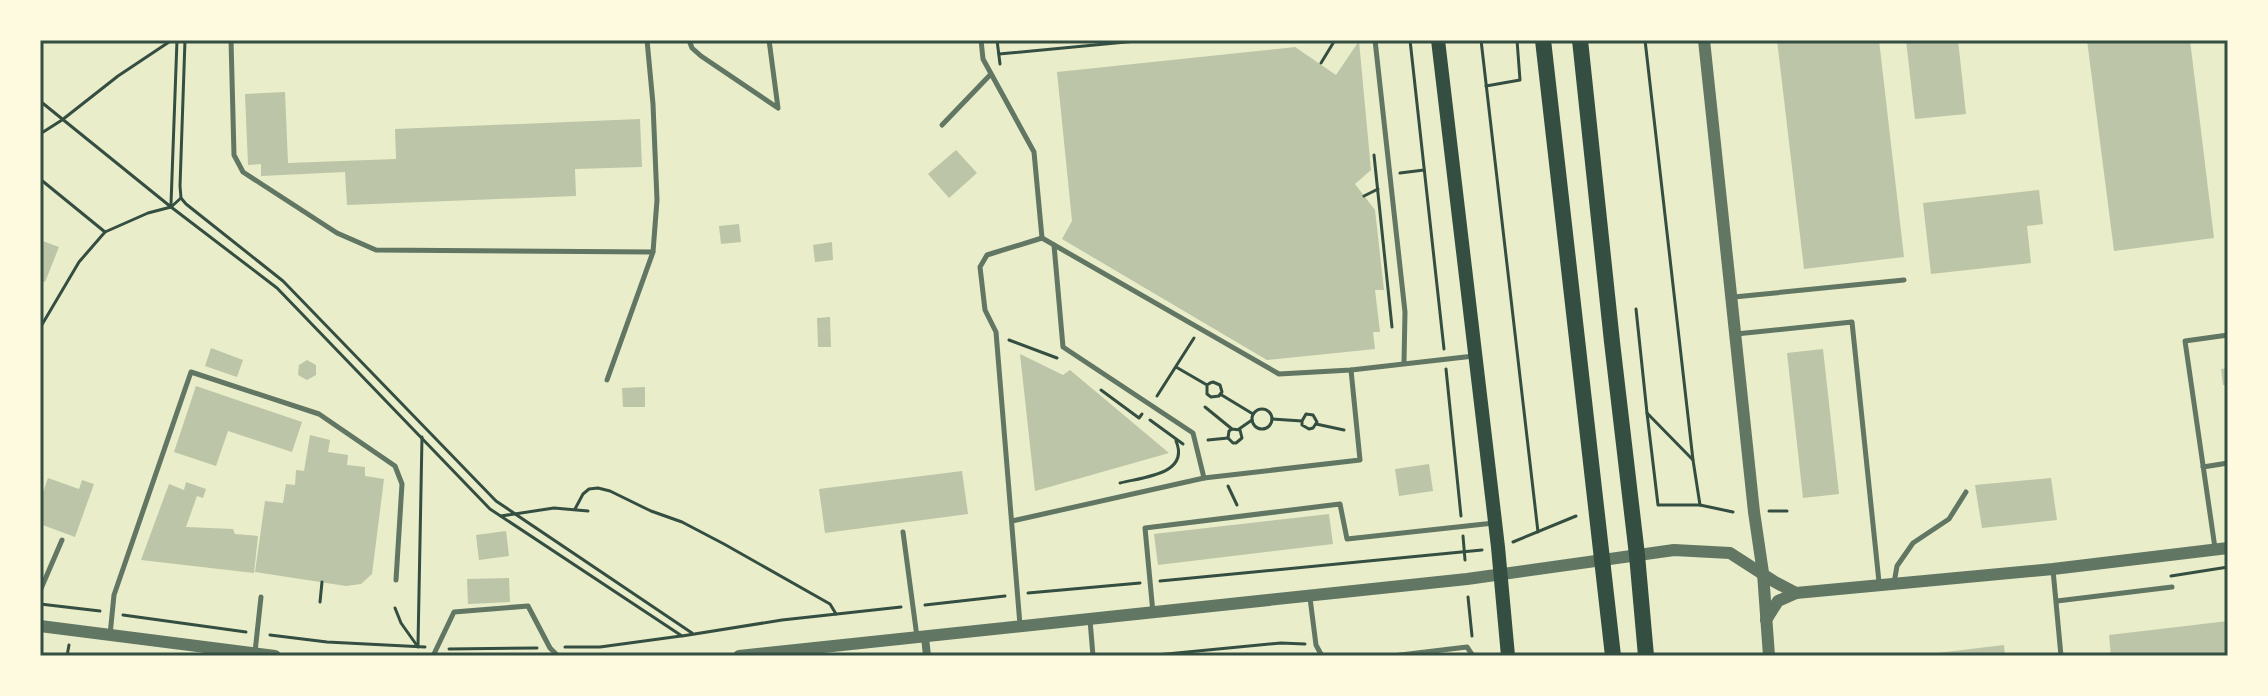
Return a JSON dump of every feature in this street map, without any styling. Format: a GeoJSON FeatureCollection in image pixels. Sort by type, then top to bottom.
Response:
{"type":"FeatureCollection","features":[{"type":"Feature","properties":{"kind":"main road"},"geometry":{"type":"LineString","coordinates":[[1438,40],[1508,656]]}},
{"type":"Feature","properties":{"kind":"main road"},"geometry":{"type":"LineString","coordinates":[[1543,40],[1613,656]]}},
{"type":"Feature","properties":{"kind":"main road"},"geometry":{"type":"LineString","coordinates":[[1580,40],[1646,656]]}},
{"type":"Feature","properties":{"kind":"street"},"geometry":{"type":"LineString","coordinates":[[1704,40],[1763,573],[1769,656]]}},
{"type":"Feature","properties":{"kind":"street"},"geometry":{"type":"LineString","coordinates":[[1766,620],[1778,601],[1796,593],[2053,569],[2221,549]]}},
{"type":"Feature","properties":{"kind":"street"},"geometry":{"type":"LineString","coordinates":[[739,656],[1499,576],[1674,550],[1730,553],[1796,593]]}},
{"type":"Feature","properties":{"kind":"street"},"geometry":{"type":"LineString","coordinates":[[40,626],[110,635],[182,650],[275,656]]}},
{"type":"Feature","properties":{"kind":"street"},"geometry":{"type":"LineString","coordinates":[[921,638],[927,656]]}},
{"type":"Feature","properties":{"kind":"lane"},"geometry":{"type":"LineString","coordinates":[[231,40],[234,155],[237,163],[243,172],[337,233],[376,250],[653,252]]}},
{"type":"Feature","properties":{"kind":"lane"},"geometry":{"type":"LineString","coordinates":[[607,380],[653,252],[657,200],[647,40]]}},
{"type":"Feature","properties":{"kind":"lane"},"geometry":{"type":"LineString","coordinates":[[689,40],[701,56],[778,108],[769,40]]}},
{"type":"Feature","properties":{"kind":"lane"},"geometry":{"type":"LineString","coordinates":[[981,40],[983,59],[1034,152],[1042,238]]}},
{"type":"Feature","properties":{"kind":"lane"},"geometry":{"type":"LineString","coordinates":[[1375,40],[1405,312],[1404,362]]}},
{"type":"Feature","properties":{"kind":"lane"},"geometry":{"type":"LineString","coordinates":[[942,125],[991,74]]}},
{"type":"Feature","properties":{"kind":"lane"},"geometry":{"type":"LineString","coordinates":[[1020,627],[996,332],[985,310],[980,267],[987,255],[1042,238],[1279,374],[1351,370],[1475,356]]}},
{"type":"Feature","properties":{"kind":"lane"},"geometry":{"type":"LineString","coordinates":[[1054,244],[1063,347],[1193,433],[1204,478]]}},
{"type":"Feature","properties":{"kind":"lane"},"geometry":{"type":"LineString","coordinates":[[1731,297],[1904,280]]}},
{"type":"Feature","properties":{"kind":"lane"},"geometry":{"type":"LineString","coordinates":[[1735,334],[1852,322],[1880,585]]}},
{"type":"Feature","properties":{"kind":"lane"},"geometry":{"type":"LineString","coordinates":[[2221,549],[2203,467],[2185,341],[2228,335]]}},
{"type":"Feature","properties":{"kind":"lane"},"geometry":{"type":"LineString","coordinates":[[1012,521],[1204,478],[1360,460],[1351,370]]}},
{"type":"Feature","properties":{"kind":"lane"},"geometry":{"type":"LineString","coordinates":[[110,635],[114,595],[191,372],[319,414],[395,466],[402,484],[396,580]]}},
{"type":"Feature","properties":{"kind":"lane"},"geometry":{"type":"LineString","coordinates":[[2203,467],[2228,463]]}},
{"type":"Feature","properties":{"kind":"lane"},"geometry":{"type":"LineString","coordinates":[[1894,584],[1897,566],[1913,543],[1949,519],[1966,492]]}},
{"type":"Feature","properties":{"kind":"lane"},"geometry":{"type":"LineString","coordinates":[[1153,613],[1145,528],[1340,504],[1347,539],[1495,523]]}},
{"type":"Feature","properties":{"kind":"lane"},"geometry":{"type":"LineString","coordinates":[[903,532],[913,606],[921,638]]}},
{"type":"Feature","properties":{"kind":"lane"},"geometry":{"type":"LineString","coordinates":[[40,591],[62,540]]}},
{"type":"Feature","properties":{"kind":"lane"},"geometry":{"type":"LineString","coordinates":[[2053,569],[2061,656]]}},
{"type":"Feature","properties":{"kind":"lane"},"geometry":{"type":"LineString","coordinates":[[2057,601],[2172,587]]}},
{"type":"Feature","properties":{"kind":"lane"},"geometry":{"type":"LineString","coordinates":[[257,654],[261,597]]}},
{"type":"Feature","properties":{"kind":"lane"},"geometry":{"type":"LineString","coordinates":[[1310,597],[1316,645],[1322,656]]}},
{"type":"Feature","properties":{"kind":"lane"},"geometry":{"type":"LineString","coordinates":[[433,656],[454,612],[528,606],[550,648],[558,656]]}},
{"type":"Feature","properties":{"kind":"lane"},"geometry":{"type":"LineString","coordinates":[[1090,619],[1093,656]]}},
{"type":"Feature","properties":{"kind":"lane"},"geometry":{"type":"LineString","coordinates":[[1392,656],[1467,647],[1473,656]]}},
{"type":"Feature","properties":{"kind":"path"},"geometry":{"type":"LineString","coordinates":[[40,134],[118,76],[174,40]]}},
{"type":"Feature","properties":{"kind":"path"},"geometry":{"type":"LineString","coordinates":[[171,207],[174,40]]}},
{"type":"Feature","properties":{"kind":"path"},"geometry":{"type":"LineString","coordinates":[[185,40],[181,198],[186,204],[283,281],[496,501],[693,634]]}},
{"type":"Feature","properties":{"kind":"path"},"geometry":{"type":"LineString","coordinates":[[997,40],[1001,72]]}},
{"type":"Feature","properties":{"kind":"path"},"geometry":{"type":"LineString","coordinates":[[999,54],[1147,40]]}},
{"type":"Feature","properties":{"kind":"path"},"geometry":{"type":"LineString","coordinates":[[1321,63],[1335,40]]}},
{"type":"Feature","properties":{"kind":"path"},"geometry":{"type":"LineString","coordinates":[[1410,40],[1465,560]]}},
{"type":"Feature","properties":{"kind":"path"},"geometry":{"type":"LineString","coordinates":[[1481,40],[1538,532]]}},
{"type":"Feature","properties":{"kind":"path"},"geometry":{"type":"LineString","coordinates":[[1486,86],[1520,80],[1517,40]]}},
{"type":"Feature","properties":{"kind":"path"},"geometry":{"type":"LineString","coordinates":[[1645,40],[1700,505]]}},
{"type":"Feature","properties":{"kind":"path"},"geometry":{"type":"LineString","coordinates":[[40,101],[277,288],[490,509],[682,636],[836,614],[1018,594],[1465,553],[1498,547],[1576,516]]}},
{"type":"Feature","properties":{"kind":"path"},"geometry":{"type":"LineString","coordinates":[[40,179],[105,232]]}},
{"type":"Feature","properties":{"kind":"path"},"geometry":{"type":"LineString","coordinates":[[1364,196],[1378,189]]}},
{"type":"Feature","properties":{"kind":"path"},"geometry":{"type":"LineString","coordinates":[[40,328],[79,262],[105,232],[148,213],[171,207],[181,198]]}},
{"type":"Feature","properties":{"kind":"path"},"geometry":{"type":"LineString","coordinates":[[1636,309],[1658,505]]}},
{"type":"Feature","properties":{"kind":"path"},"geometry":{"type":"LineString","coordinates":[[1156,399],[1200,328]]}},
{"type":"Feature","properties":{"kind":"path"},"geometry":{"type":"LineString","coordinates":[[1003,338],[1058,358]]}},
{"type":"Feature","properties":{"kind":"path"},"geometry":{"type":"LineString","coordinates":[[1176,367],[1207,385]]}},
{"type":"Feature","properties":{"kind":"path"},"geometry":{"type":"LineString","coordinates":[[1217,382],[1222,388],[1220,394],[1211,397],[1207,394],[1207,385],[1217,382]]}},
{"type":"Feature","properties":{"kind":"path"},"geometry":{"type":"LineString","coordinates":[[1099,394],[1101,390],[1139,418],[1142,414],[1103,387]]}},
{"type":"Feature","properties":{"kind":"path"},"geometry":{"type":"LineString","coordinates":[[1220,394],[1253,414]]}},
{"type":"Feature","properties":{"kind":"path"},"geometry":{"type":"LineString","coordinates":[[1205,407],[1232,429],[1238,429],[1252,420]]}},
{"type":"Feature","properties":{"kind":"path"},"geometry":{"type":"LineString","coordinates":[[1265,409],[1272,419],[1268,427],[1263,428],[1255,426],[1252,420],[1256,410],[1265,409]]}},
{"type":"Feature","properties":{"kind":"path"},"geometry":{"type":"LineString","coordinates":[[1647,413],[1693,460]]}},
{"type":"Feature","properties":{"kind":"path"},"geometry":{"type":"LineString","coordinates":[[1306,414],[1310,414],[1316,418],[1316,424],[1309,429],[1302,421],[1306,414]]}},
{"type":"Feature","properties":{"kind":"path"},"geometry":{"type":"LineString","coordinates":[[1272,419],[1302,421]]}},
{"type":"Feature","properties":{"kind":"path"},"geometry":{"type":"LineString","coordinates":[[1316,424],[1357,433]]}},
{"type":"Feature","properties":{"kind":"path"},"geometry":{"type":"LineString","coordinates":[[1228,438],[1232,429]]}},
{"type":"Feature","properties":{"kind":"path"},"geometry":{"type":"LineString","coordinates":[[1228,438],[1233,443],[1240,441],[1242,434],[1238,429]]}},
{"type":"Feature","properties":{"kind":"path"},"geometry":{"type":"LineString","coordinates":[[418,647],[422,437]]}},
{"type":"Feature","properties":{"kind":"path"},"geometry":{"type":"LineString","coordinates":[[1108,487],[1167,470],[1176,464],[1180,451],[1174,438]]}},
{"type":"Feature","properties":{"kind":"path"},"geometry":{"type":"LineString","coordinates":[[1195,442],[1228,438]]}},
{"type":"Feature","properties":{"kind":"path"},"geometry":{"type":"LineString","coordinates":[[1224,475],[1242,515]]}},
{"type":"Feature","properties":{"kind":"path"},"geometry":{"type":"LineString","coordinates":[[575,509],[589,489],[610,491],[724,544],[830,604],[836,614]]}},
{"type":"Feature","properties":{"kind":"path"},"geometry":{"type":"LineString","coordinates":[[1652,509],[1658,505],[1700,505],[1733,512]]}},
{"type":"Feature","properties":{"kind":"path"},"geometry":{"type":"LineString","coordinates":[[501,516],[554,508],[588,511]]}},
{"type":"Feature","properties":{"kind":"path"},"geometry":{"type":"LineString","coordinates":[[1769,511],[1787,511]]}},
{"type":"Feature","properties":{"kind":"path"},"geometry":{"type":"LineString","coordinates":[[2172,587],[2170,574],[2228,567]]}},
{"type":"Feature","properties":{"kind":"path"},"geometry":{"type":"LineString","coordinates":[[320,602],[322,582]]}},
{"type":"Feature","properties":{"kind":"path"},"geometry":{"type":"LineString","coordinates":[[1468,597],[1472,641]]}},
{"type":"Feature","properties":{"kind":"path"},"geometry":{"type":"LineString","coordinates":[[40,604],[327,642],[418,647]]}},
{"type":"Feature","properties":{"kind":"path"},"geometry":{"type":"LineString","coordinates":[[395,608],[401,623],[418,647]]}},
{"type":"Feature","properties":{"kind":"path"},"geometry":{"type":"LineString","coordinates":[[1146,656],[1281,643],[1316,645]]}},
{"type":"Feature","properties":{"kind":"path"},"geometry":{"type":"LineString","coordinates":[[67,656],[69,645]]}},
{"type":"Feature","properties":{"kind":"building"},"geometry":{"type":"Polygon","coordinates":[[[1777,40],[1879,40],[1904,257],[1804,269],[1777,40]]]}},
{"type":"Feature","properties":{"kind":"building"},"geometry":{"type":"Polygon","coordinates":[[[1906,40],[1958,40],[1966,114],[1915,119],[1906,40]]]}},
{"type":"Feature","properties":{"kind":"building"},"geometry":{"type":"Polygon","coordinates":[[[2087,40],[2190,40],[2214,238],[2114,251],[2087,40]]]}},
{"type":"Feature","properties":{"kind":"building"},"geometry":{"type":"Polygon","coordinates":[[[1359,41],[1371,170],[1355,184],[1375,210],[1384,290],[1375,290],[1380,332],[1373,332],[1375,349],[1267,360],[1062,239],[1072,221],[1057,72],[1295,47],[1336,75],[1359,41]]]}},
{"type":"Feature","properties":{"kind":"building"},"geometry":{"type":"Polygon","coordinates":[[[285,92],[288,163],[396,159],[395,129],[640,119],[642,167],[575,169],[576,196],[347,205],[345,172],[261,176],[261,164],[248,165],[245,94],[285,92]]]}},
{"type":"Feature","properties":{"kind":"building"},"geometry":{"type":"Polygon","coordinates":[[[956,150],[977,173],[949,198],[928,174],[956,150]]]}},
{"type":"Feature","properties":{"kind":"building"},"geometry":{"type":"Polygon","coordinates":[[[2039,190],[2043,224],[2027,226],[2031,263],[1931,274],[1923,203],[2039,190]]]}},
{"type":"Feature","properties":{"kind":"building"},"geometry":{"type":"Polygon","coordinates":[[[739,224],[741,242],[721,244],[719,226],[739,224]]]}},
{"type":"Feature","properties":{"kind":"building"},"geometry":{"type":"Polygon","coordinates":[[[40,240],[59,247],[45,282],[40,280],[40,240]]]}},
{"type":"Feature","properties":{"kind":"building"},"geometry":{"type":"Polygon","coordinates":[[[832,242],[833,260],[815,262],[813,245],[832,242]]]}},
{"type":"Feature","properties":{"kind":"building"},"geometry":{"type":"Polygon","coordinates":[[[830,317],[831,347],[818,347],[817,318],[830,317]]]}},
{"type":"Feature","properties":{"kind":"building"},"geometry":{"type":"Polygon","coordinates":[[[211,348],[243,360],[237,377],[205,366],[211,348]]]}},
{"type":"Feature","properties":{"kind":"building"},"geometry":{"type":"Polygon","coordinates":[[[1823,349],[1839,494],[1803,498],[1787,353],[1823,349]]]}},
{"type":"Feature","properties":{"kind":"building"},"geometry":{"type":"Polygon","coordinates":[[[1020,354],[1063,375],[1070,370],[1169,453],[1035,491],[1020,354]]]}},
{"type":"Feature","properties":{"kind":"building"},"geometry":{"type":"Polygon","coordinates":[[[307,360],[316,365],[316,375],[307,380],[298,375],[299,365],[307,360]]]}},
{"type":"Feature","properties":{"kind":"building"},"geometry":{"type":"Polygon","coordinates":[[[2228,368],[2228,385],[2223,385],[2221,369],[2228,368]]]}},
{"type":"Feature","properties":{"kind":"building"},"geometry":{"type":"Polygon","coordinates":[[[196,386],[302,422],[292,452],[228,431],[216,466],[174,452],[196,386]]]}},
{"type":"Feature","properties":{"kind":"building"},"geometry":{"type":"Polygon","coordinates":[[[645,387],[645,407],[623,407],[622,388],[645,387]]]}},
{"type":"Feature","properties":{"kind":"building"},"geometry":{"type":"Polygon","coordinates":[[[310,435],[330,440],[328,452],[348,455],[347,465],[365,467],[365,476],[384,479],[372,574],[361,584],[346,586],[255,572],[265,501],[283,503],[286,484],[295,485],[296,470],[304,471],[310,435]]]}},
{"type":"Feature","properties":{"kind":"building"},"geometry":{"type":"Polygon","coordinates":[[[1429,464],[1433,491],[1399,496],[1395,469],[1429,464]]]}},
{"type":"Feature","properties":{"kind":"building"},"geometry":{"type":"Polygon","coordinates":[[[962,471],[968,514],[825,533],[819,489],[962,471]]]}},
{"type":"Feature","properties":{"kind":"building"},"geometry":{"type":"Polygon","coordinates":[[[48,478],[79,489],[82,480],[94,484],[75,537],[40,524],[40,501],[48,478]]]}},
{"type":"Feature","properties":{"kind":"building"},"geometry":{"type":"Polygon","coordinates":[[[2051,478],[2057,520],[1982,528],[1975,485],[2051,478]]]}},
{"type":"Feature","properties":{"kind":"building"},"geometry":{"type":"Polygon","coordinates":[[[186,482],[206,489],[203,498],[197,496],[186,527],[233,529],[235,534],[258,536],[254,573],[141,560],[169,484],[184,490],[186,482]]]}},
{"type":"Feature","properties":{"kind":"building"},"geometry":{"type":"Polygon","coordinates":[[[1329,514],[1333,544],[1158,565],[1154,534],[1329,514]]]}},
{"type":"Feature","properties":{"kind":"building"},"geometry":{"type":"Polygon","coordinates":[[[506,531],[509,556],[479,560],[476,535],[506,531]]]}},
{"type":"Feature","properties":{"kind":"building"},"geometry":{"type":"Polygon","coordinates":[[[509,578],[510,602],[468,604],[467,579],[509,578]]]}},
{"type":"Feature","properties":{"kind":"building"},"geometry":{"type":"Polygon","coordinates":[[[2228,621],[2228,656],[2111,656],[2109,635],[2228,621]]]}},
{"type":"Feature","properties":{"kind":"building"},"geometry":{"type":"Polygon","coordinates":[[[2004,645],[2005,656],[1929,656],[1929,654],[2004,645]]]}}]}
